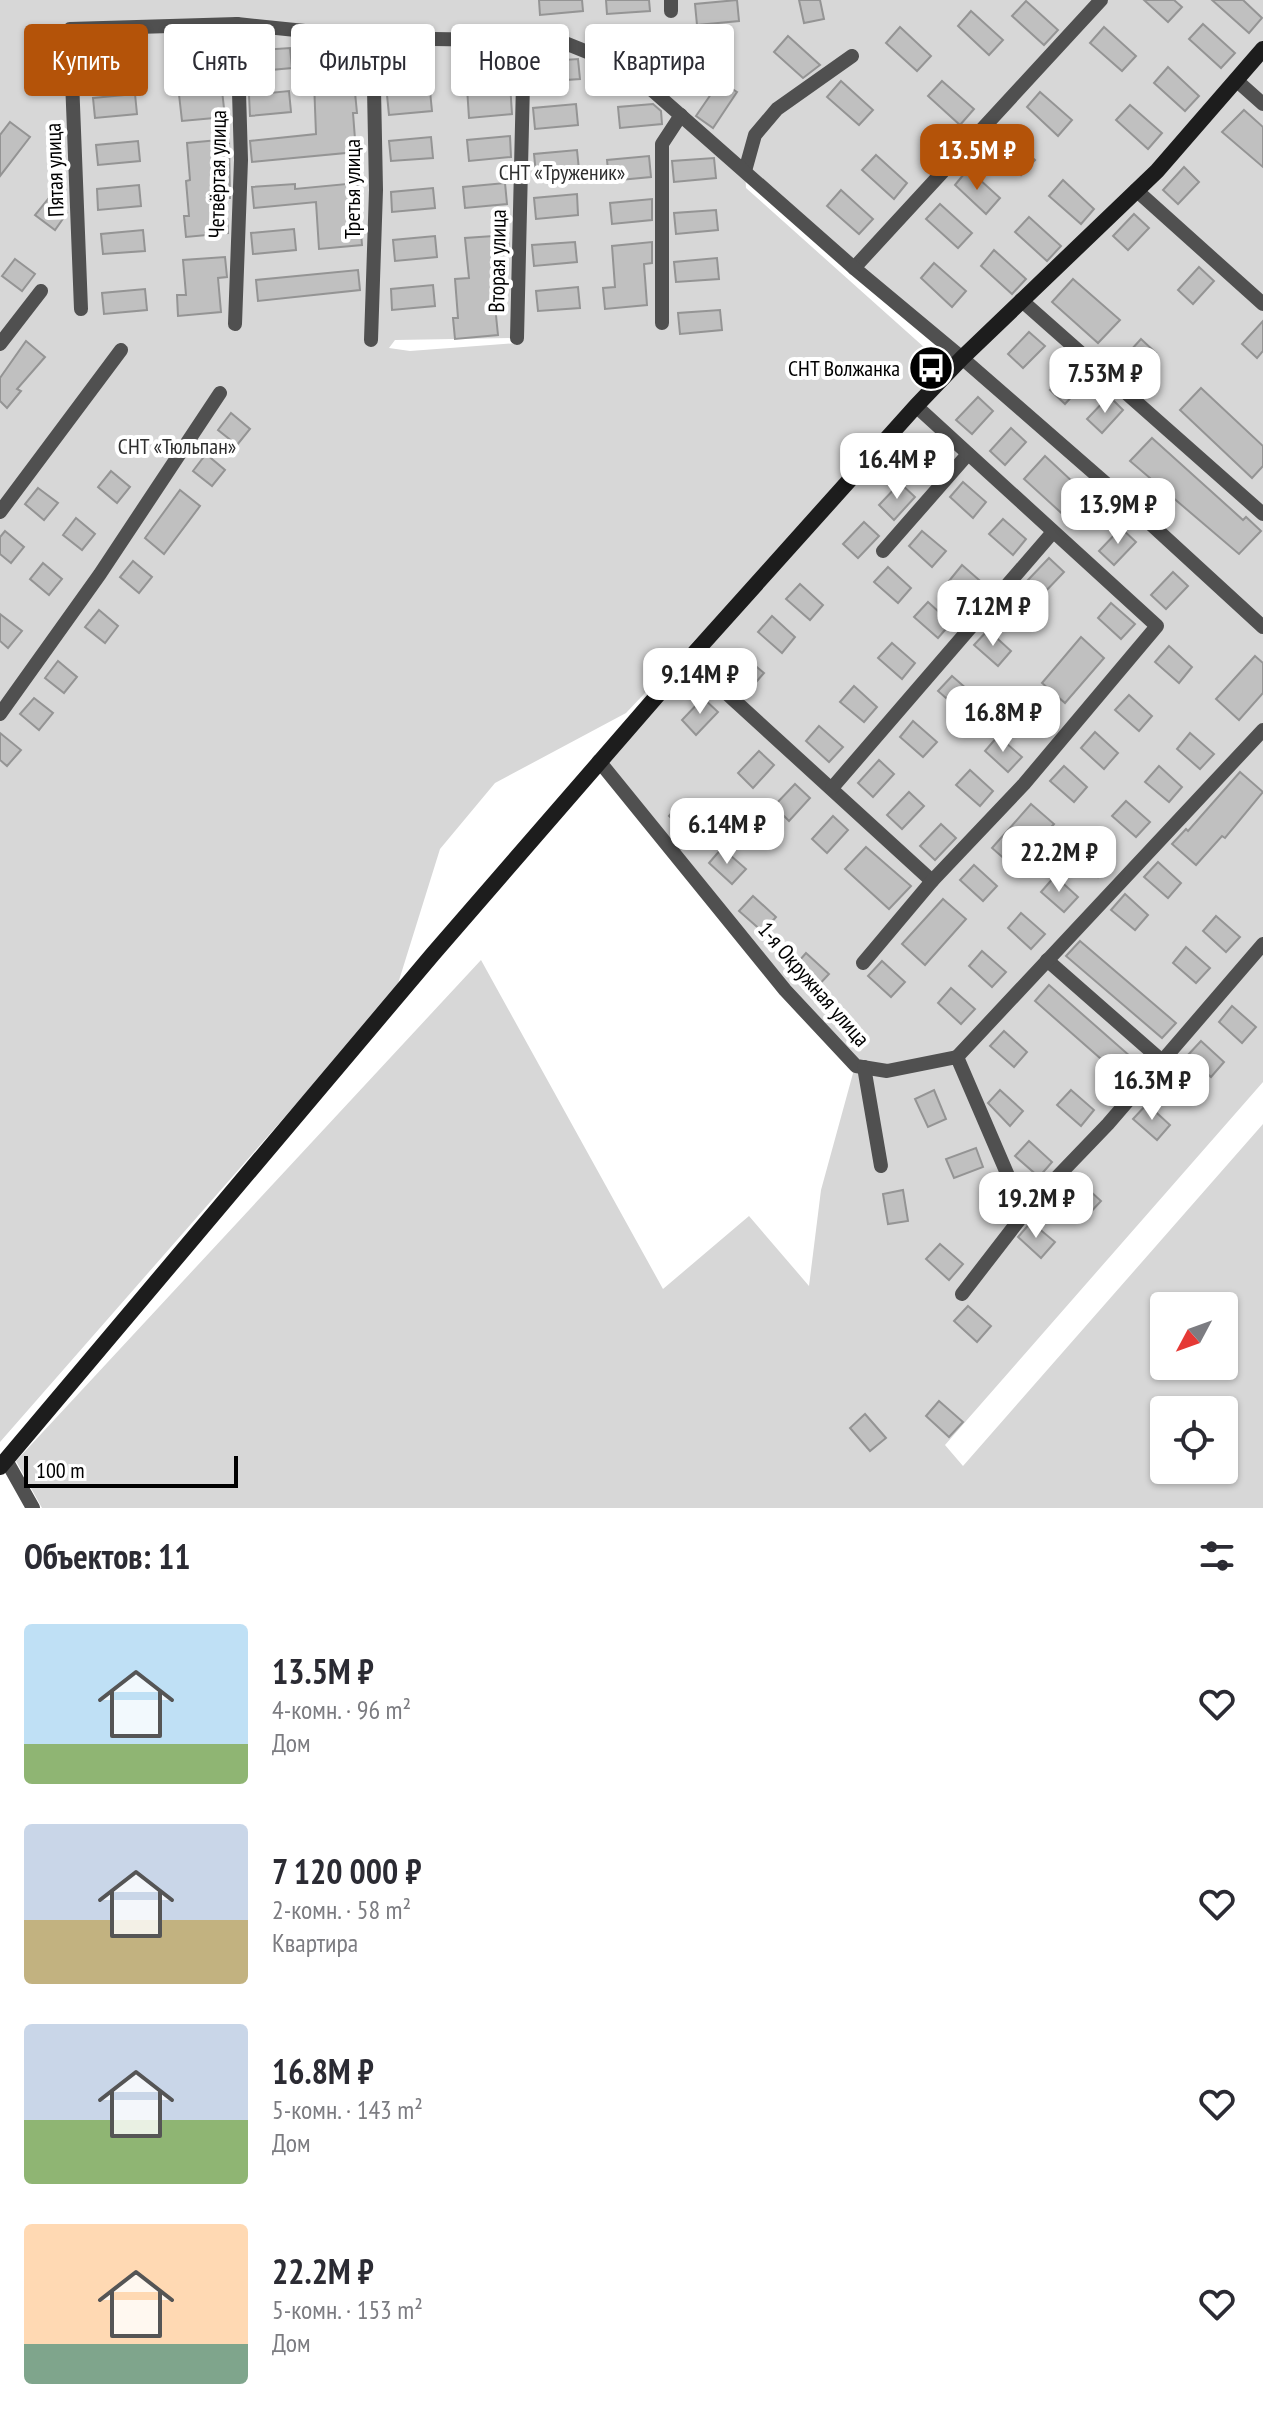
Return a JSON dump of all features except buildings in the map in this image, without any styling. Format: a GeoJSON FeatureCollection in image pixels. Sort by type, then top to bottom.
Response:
{"type":"FeatureCollection","features":[{"type":"Feature","properties":{"kind":"street"},"geometry":{"type":"LineString","coordinates":[[854,268],[1101,0]]}},
{"type":"Feature","properties":{"kind":"street","name":"Пятая улица"},"geometry":{"type":"LineString","coordinates":[[81,309],[70,29],[164,26]]}},
{"type":"Feature","properties":{"kind":"street"},"geometry":{"type":"LineString","coordinates":[[569,45],[627,68],[1118,494],[1263,627]]}},
{"type":"Feature","properties":{"kind":"street"},"geometry":{"type":"LineString","coordinates":[[33,1508],[3,1463],[689,659],[916,406],[1136,190],[1263,49]]}},
{"type":"Feature","properties":{"kind":"street"},"geometry":{"type":"LineString","coordinates":[[745,171],[755,135],[777,109],[852,56]]}},
{"type":"Feature","properties":{"kind":"street"},"geometry":{"type":"LineString","coordinates":[[1236,80],[1263,104]]}},
{"type":"Feature","properties":{"kind":"street","name":"Четвёртая улица"},"geometry":{"type":"LineString","coordinates":[[235,324],[241,160],[239,96]]}},
{"type":"Feature","properties":{"kind":"street","name":"Третья улица"},"geometry":{"type":"LineString","coordinates":[[371,340],[376,190],[374,96]]}},
{"type":"Feature","properties":{"kind":"street","name":"Вторая улица"},"geometry":{"type":"LineString","coordinates":[[517,338],[523,96]]}},
{"type":"Feature","properties":{"kind":"street"},"geometry":{"type":"LineString","coordinates":[[662,323],[662,144],[681,115]]}},
{"type":"Feature","properties":{"kind":"street"},"geometry":{"type":"LineString","coordinates":[[1136,190],[1263,304]]}},
{"type":"Feature","properties":{"kind":"street"},"geometry":{"type":"LineString","coordinates":[[0,344],[41,291]]}},
{"type":"Feature","properties":{"kind":"street"},"geometry":{"type":"LineString","coordinates":[[1021,300],[1263,514]]}},
{"type":"Feature","properties":{"kind":"street"},"geometry":{"type":"LineString","coordinates":[[0,512],[121,350]]}},
{"type":"Feature","properties":{"kind":"street"},"geometry":{"type":"LineString","coordinates":[[0,714],[100,574],[220,393]]}},
{"type":"Feature","properties":{"kind":"street"},"geometry":{"type":"LineString","coordinates":[[863,963],[932,881],[1024,784],[1157,626],[916,406]]}},
{"type":"Feature","properties":{"kind":"street"},"geometry":{"type":"LineString","coordinates":[[883,551],[968,454]]}},
{"type":"Feature","properties":{"kind":"street"},"geometry":{"type":"LineString","coordinates":[[832,788],[1053,532]]}},
{"type":"Feature","properties":{"kind":"street"},"geometry":{"type":"LineString","coordinates":[[689,659],[932,881]]}},
{"type":"Feature","properties":{"kind":"street"},"geometry":{"type":"LineString","coordinates":[[1033,1202],[1009,1178],[957,1057],[1263,730]]}},
{"type":"Feature","properties":{"kind":"street","name":"1-я Окружная улица"},"geometry":{"type":"LineString","coordinates":[[599,761],[785,990],[856,1066],[887,1071],[957,1057]]}},
{"type":"Feature","properties":{"kind":"street"},"geometry":{"type":"LineString","coordinates":[[962,1294],[1033,1202],[1108,1124],[1263,944]]}},
{"type":"Feature","properties":{"kind":"street"},"geometry":{"type":"LineString","coordinates":[[1047,960],[1161,1060]]}},
{"type":"Feature","properties":{"kind":"street"},"geometry":{"type":"LineString","coordinates":[[864,1067],[881,1166]]}},
{"type":"Feature","properties":{"kind":"green space"},"geometry":{"type":"Polygon","coordinates":[[[0,0],[1263,0],[1263,1082],[945,1445],[963,1466],[1263,1124],[1263,1508],[42,1508],[16,1461],[481,960],[663,1289],[749,1216],[809,1286],[821,1190],[855,1066],[599,761],[962,358],[745,172],[746,188],[944,365],[770,561],[626,713],[495,783],[440,849],[396,990],[0,1442],[0,0]],[[517,338],[395,340],[389,348],[410,351],[517,343],[517,338]]]}},
{"type":"Feature","properties":{"kind":"place","name":"СНТ Волжанка"},"geometry":{"type":"Point","coordinates":[931,368]}},
{"type":"Feature","properties":{"kind":"park label","name":"СНТ «Труженик»"},"geometry":{"type":"Point","coordinates":[562,172]}},
{"type":"Feature","properties":{"kind":"park label","name":"СНТ «Тюльпан»"},"geometry":{"type":"Point","coordinates":[177,446]}}]}
